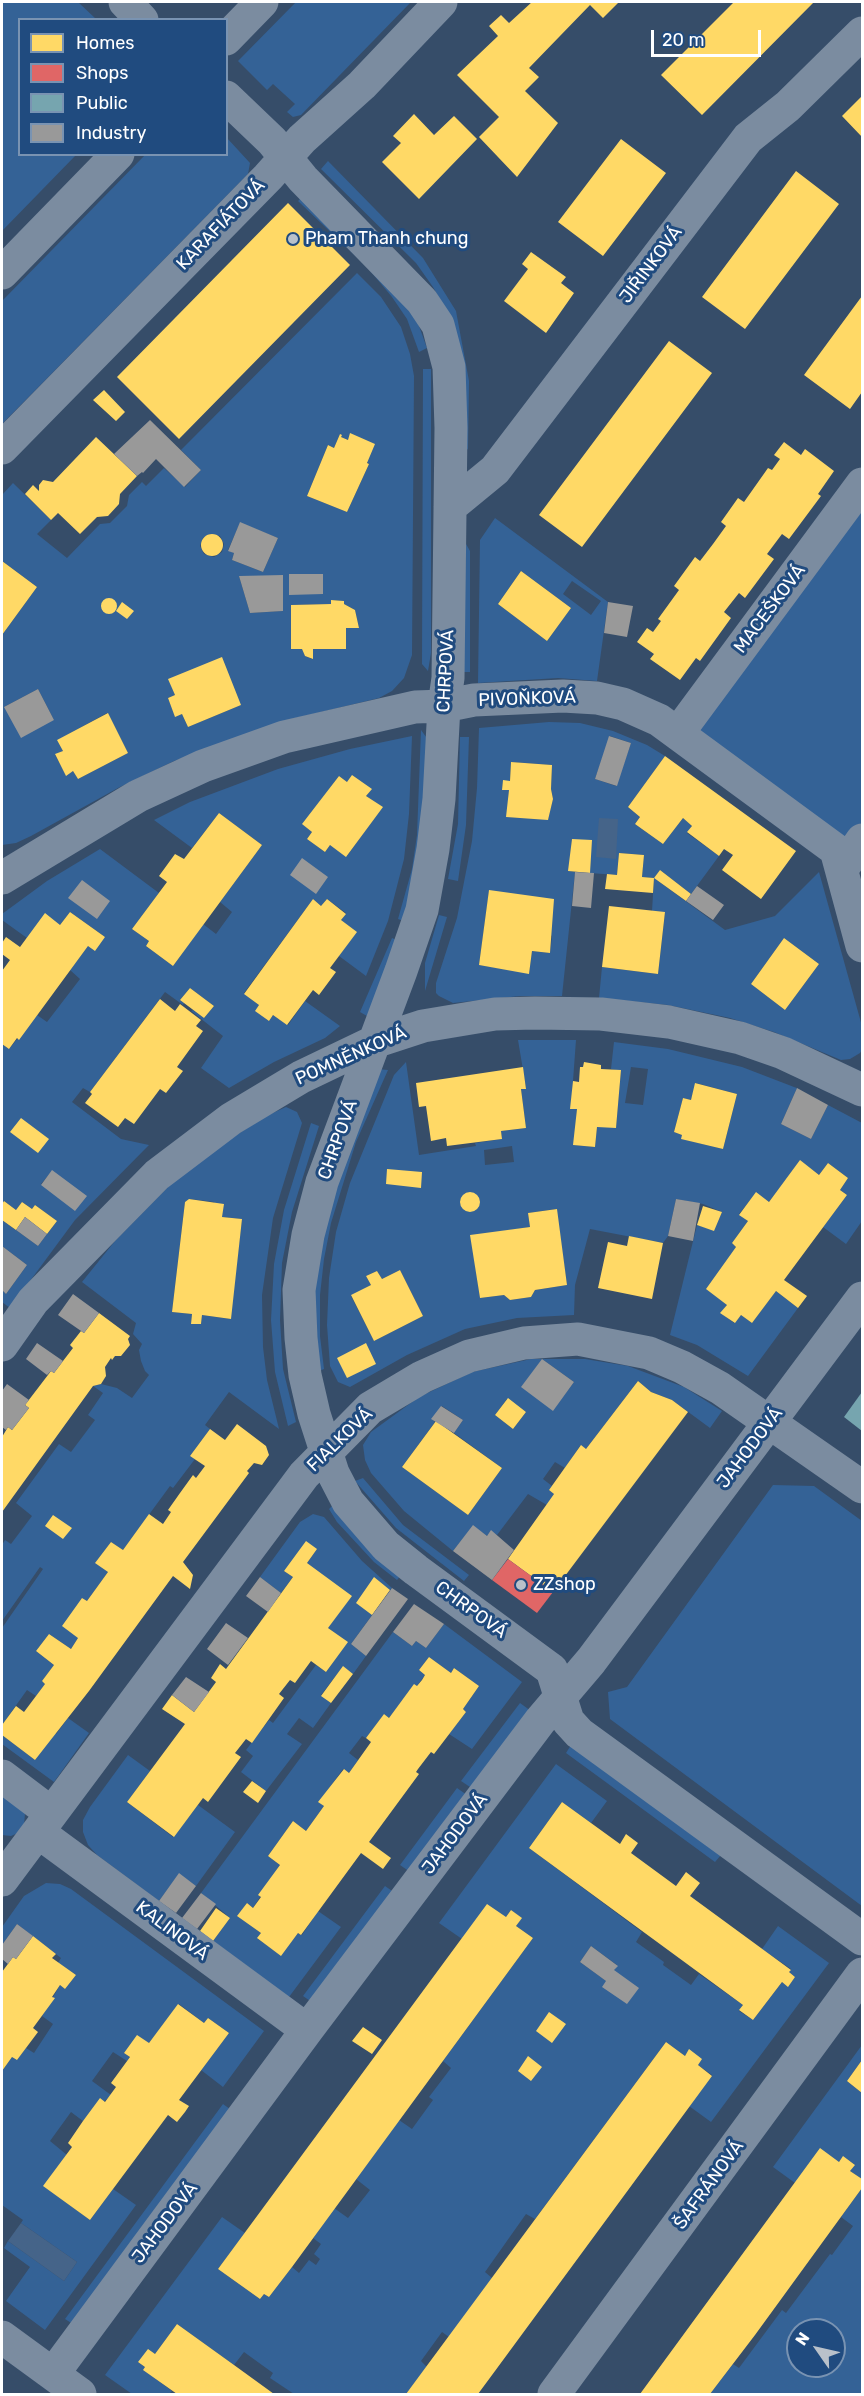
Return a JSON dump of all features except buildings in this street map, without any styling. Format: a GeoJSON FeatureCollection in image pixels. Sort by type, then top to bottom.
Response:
{"type":"FeatureCollection","features":[{"type":"Feature","properties":{"kind":"street"},"geometry":{"type":"LineString","coordinates":[[125,2],[140,18]]}},
{"type":"Feature","properties":{"kind":"street"},"geometry":{"type":"LineString","coordinates":[[228,37],[262,2]]}},
{"type":"Feature","properties":{"kind":"street","name":"KARAFIÁTOVÁ"},"geometry":{"type":"LineString","coordinates":[[2,448],[302,139],[362,85],[441,2]]}},
{"type":"Feature","properties":{"kind":"street","name":"JIŘINKOVÁ"},"geometry":{"type":"LineString","coordinates":[[450,507],[495,470],[748,138],[788,106],[862,33]]}},
{"type":"Feature","properties":{"kind":"street","name":"CHRPOVÁ"},"geometry":{"type":"LineString","coordinates":[[228,100],[272,141],[303,179],[422,301],[438,325],[449,367],[451,428],[448,678],[433,849],[422,910],[322,1182],[308,1235],[299,1290],[305,1375],[314,1414],[333,1473],[348,1502],[386,1546],[552,1670],[568,1721],[579,1732],[862,1939]]}},
{"type":"Feature","properties":{"kind":"street"},"geometry":{"type":"LineString","coordinates":[[2,273],[116,156]]}},
{"type":"Feature","properties":{"kind":"street","name":"MACEŠKOVÁ"},"geometry":{"type":"LineString","coordinates":[[678,733],[862,484]]}},
{"type":"Feature","properties":{"kind":"street","name":"PIVOŇKOVÁ"},"geometry":{"type":"LineString","coordinates":[[2,878],[122,805],[203,766],[284,737],[415,707],[444,706],[474,700],[563,696],[597,698],[646,713],[678,733],[836,850],[862,946]]}},
{"type":"Feature","properties":{"kind":"street"},"geometry":{"type":"LineString","coordinates":[[842,869],[862,840]]}},
{"type":"Feature","properties":{"kind":"street","name":"POMNĚNKOVÁ"},"geometry":{"type":"LineString","coordinates":[[2,1345],[33,1301],[157,1174],[231,1119],[301,1077],[374,1042],[423,1026],[495,1014],[601,1014],[669,1022],[740,1038],[783,1053],[862,1090]]}},
{"type":"Feature","properties":{"kind":"street","name":"JAHODOVÁ"},"geometry":{"type":"LineString","coordinates":[[53,2374],[307,2030],[561,1696],[591,1661],[862,1298]]}},
{"type":"Feature","properties":{"kind":"street","name":"FIALKOVÁ"},"geometry":{"type":"LineString","coordinates":[[5,1868],[44,1822],[304,1475],[370,1408],[422,1377],[469,1356],[524,1343],[578,1339],[649,1353],[682,1367],[720,1388],[862,1487]]}},
{"type":"Feature","properties":{"kind":"street","name":"KALINOVÁ"},"geometry":{"type":"LineString","coordinates":[[2,1776],[44,1822],[307,2030]]}},
{"type":"Feature","properties":{"kind":"street","name":"ŠAFRÁNOVÁ"},"geometry":{"type":"LineString","coordinates":[[554,2394],[862,1974]]}},
{"type":"Feature","properties":{"kind":"street"},"geometry":{"type":"LineString","coordinates":[[2,2337],[80,2394]]}},
{"type":"Feature","properties":{"kind":"shaded area"},"geometry":{"type":"Polygon","coordinates":[[[2,2],[78,2],[95,18],[18,18],[18,156],[75,156],[2,231],[2,2]]]}},
{"type":"Feature","properties":{"kind":"shaded area"},"geometry":{"type":"Polygon","coordinates":[[[296,2],[411,2],[301,115],[293,117],[287,112],[295,104],[273,84],[267,90],[238,61],[296,2]]]}},
{"type":"Feature","properties":{"kind":"shaded area"},"geometry":{"type":"Polygon","coordinates":[[[228,139],[250,163],[248,174],[2,424],[2,301],[144,156],[228,156],[228,139]]]}},
{"type":"Feature","properties":{"kind":"shaded area"},"geometry":{"type":"Polygon","coordinates":[[[328,161],[423,258],[456,311],[469,381],[468,450],[464,444],[448,314],[416,263],[321,169],[328,161]]]}},
{"type":"Feature","properties":{"kind":"shaded area"},"geometry":{"type":"Polygon","coordinates":[[[304,195],[415,315],[427,348],[419,352],[407,319],[392,297],[367,267],[298,201],[304,195]]]}},
{"type":"Feature","properties":{"kind":"shaded area"},"geometry":{"type":"Polygon","coordinates":[[[357,273],[381,297],[401,327],[414,376],[412,655],[404,678],[392,691],[379,698],[284,721],[174,761],[118,788],[31,836],[16,843],[2,845],[2,635],[37,587],[2,561],[2,495],[13,483],[51,520],[37,534],[67,558],[100,524],[110,523],[127,506],[129,495],[142,482],[146,486],[164,468],[185,487],[201,470],[181,450],[357,273]],[[340,434],[334,448],[328,445],[307,496],[347,512],[369,464],[340,434]],[[240,523],[228,550],[234,553],[232,560],[263,572],[278,538],[240,523]],[[210,534],[203,538],[200,546],[204,554],[214,557],[222,552],[224,544],[220,536],[210,534]],[[239,576],[250,613],[283,611],[283,576],[239,576]],[[331,600],[331,604],[291,605],[291,649],[302,649],[305,656],[312,659],[313,649],[346,649],[346,628],[359,628],[355,610],[344,604],[344,601],[331,600]],[[169,679],[175,695],[168,698],[175,716],[182,714],[188,727],[241,705],[169,679]],[[38,689],[4,707],[54,720],[38,689]],[[107,713],[58,740],[63,751],[55,755],[66,775],[73,771],[78,779],[128,753],[107,713]]]}},
{"type":"Feature","properties":{"kind":"shaded area"},"geometry":{"type":"Polygon","coordinates":[[[423,369],[431,369],[431,653],[428,671],[422,664],[423,369]]]}},
{"type":"Feature","properties":{"kind":"shaded area"},"geometry":{"type":"Polygon","coordinates":[[[862,504],[862,823],[846,842],[694,731],[862,504]]]}},
{"type":"Feature","properties":{"kind":"shaded area"},"geometry":{"type":"Polygon","coordinates":[[[495,518],[608,602],[597,681],[558,678],[478,683],[480,540],[495,518]],[[521,571],[498,604],[547,641],[571,608],[521,571]],[[572,581],[563,594],[591,615],[601,601],[572,581]]]}},
{"type":"Feature","properties":{"kind":"shaded area"},"geometry":{"type":"Polygon","coordinates":[[[466,544],[470,551],[470,672],[461,672],[466,544]]]}},
{"type":"Feature","properties":{"kind":"shaded area"},"geometry":{"type":"Polygon","coordinates":[[[549,722],[580,723],[613,731],[647,745],[665,756],[628,807],[640,817],[635,824],[663,844],[683,818],[692,826],[687,833],[719,856],[691,894],[660,870],[654,878],[642,877],[644,855],[619,853],[617,875],[590,873],[572,839],[569,871],[575,872],[562,996],[520,996],[453,1003],[436,993],[436,983],[457,918],[472,841],[479,728],[549,722]],[[610,736],[595,779],[616,786],[631,743],[610,736]],[[511,762],[510,781],[503,781],[502,790],[509,790],[507,817],[548,819],[553,799],[552,765],[511,762]],[[489,891],[479,965],[529,973],[532,951],[550,953],[552,936],[489,891]]]}},
{"type":"Feature","properties":{"kind":"shaded area"},"geometry":{"type":"Polygon","coordinates":[[[421,730],[429,741],[428,804],[406,922],[398,919],[412,869],[417,835],[421,730]]]}},
{"type":"Feature","properties":{"kind":"shaded area"},"geometry":{"type":"Polygon","coordinates":[[[412,736],[409,814],[404,859],[388,921],[366,976],[339,956],[341,920],[346,913],[327,899],[321,906],[313,899],[244,993],[259,1005],[256,1011],[269,1021],[273,1015],[288,1025],[305,1001],[340,1026],[325,1038],[274,1062],[229,1088],[201,1068],[223,1036],[191,1011],[193,1010],[204,1018],[214,1006],[190,988],[180,1000],[184,1003],[183,1005],[165,992],[90,1092],[83,1088],[72,1102],[121,1139],[149,1145],[75,1220],[10,1308],[2,1302],[2,1290],[6,1294],[27,1265],[2,1246],[2,1220],[38,1246],[57,1221],[35,1205],[32,1209],[22,1202],[16,1210],[4,1201],[2,1204],[2,1044],[9,1049],[37,1015],[47,1022],[80,979],[70,970],[88,946],[105,937],[70,912],[60,925],[27,938],[2,920],[2,914],[47,881],[100,849],[159,893],[132,929],[149,941],[146,946],[173,966],[203,924],[216,934],[232,912],[220,902],[262,845],[219,813],[192,848],[154,820],[190,802],[278,769],[350,749],[412,736]],[[339,776],[303,824],[312,832],[307,839],[325,852],[330,845],[347,856],[382,807],[366,796],[371,789],[347,782],[339,776]],[[52,1171],[41,1184],[75,1210],[52,1171]]]}},
{"type":"Feature","properties":{"kind":"shaded area"},"geometry":{"type":"Polygon","coordinates":[[[460,737],[469,737],[466,825],[458,881],[448,879],[458,824],[460,737]]]}},
{"type":"Feature","properties":{"kind":"shaded area"},"geometry":{"type":"Polygon","coordinates":[[[599,818],[618,819],[616,859],[596,857],[599,818]]]}},
{"type":"Feature","properties":{"kind":"shaded area"},"geometry":{"type":"Polygon","coordinates":[[[819,872],[862,1026],[860,1053],[850,1059],[841,1060],[774,1032],[730,1018],[668,1005],[599,998],[602,967],[658,974],[665,913],[652,911],[654,878],[725,930],[775,916],[819,872]],[[784,938],[751,984],[785,1010],[819,964],[784,938]]]}},
{"type":"Feature","properties":{"kind":"shaded area"},"geometry":{"type":"Polygon","coordinates":[[[439,915],[447,917],[425,991],[425,963],[439,915]]]}},
{"type":"Feature","properties":{"kind":"shaded area"},"geometry":{"type":"Polygon","coordinates":[[[392,938],[399,941],[367,1016],[360,1012],[392,938]]]}},
{"type":"Feature","properties":{"kind":"shaded area"},"geometry":{"type":"Polygon","coordinates":[[[518,1040],[576,1040],[571,1108],[577,1109],[574,1145],[595,1147],[597,1127],[616,1127],[621,1071],[611,1069],[614,1042],[668,1049],[742,1067],[797,1088],[781,1124],[811,1139],[828,1105],[862,1123],[862,1221],[846,1244],[823,1227],[847,1195],[840,1190],[848,1178],[828,1163],[819,1175],[800,1161],[769,1202],[756,1193],[739,1214],[748,1221],[732,1243],[736,1247],[727,1305],[721,1313],[734,1323],[741,1315],[752,1323],[776,1291],[798,1308],[748,1376],[697,1345],[670,1335],[697,1225],[714,1230],[722,1212],[703,1204],[676,1199],[668,1236],[663,1243],[590,1229],[575,1285],[574,1315],[517,1318],[465,1329],[407,1355],[350,1387],[338,1382],[330,1366],[327,1325],[329,1278],[336,1232],[350,1183],[394,1075],[406,1062],[419,1155],[476,1146],[475,1143],[502,1139],[501,1131],[526,1128],[521,1089],[526,1088],[518,1040]],[[631,1067],[625,1103],[643,1105],[648,1069],[631,1067]],[[696,1083],[691,1100],[683,1098],[674,1132],[682,1135],[682,1139],[723,1149],[737,1094],[696,1083]],[[512,1146],[484,1150],[485,1165],[514,1162],[512,1146]],[[556,1209],[528,1213],[530,1227],[471,1236],[480,1298],[504,1295],[510,1300],[531,1297],[535,1290],[567,1285],[556,1209]],[[400,1270],[382,1279],[377,1271],[366,1276],[371,1285],[351,1296],[374,1341],[423,1316],[400,1270]]]}},
{"type":"Feature","properties":{"kind":"shaded area"},"geometry":{"type":"Polygon","coordinates":[[[377,1069],[388,1070],[356,1142],[331,1223],[320,1295],[320,1336],[324,1369],[314,1373],[313,1256],[377,1069]]]}},
{"type":"Feature","properties":{"kind":"shaded area"},"geometry":{"type":"Polygon","coordinates":[[[286,1107],[297,1112],[302,1123],[273,1218],[262,1295],[263,1347],[267,1380],[279,1429],[229,1392],[205,1425],[210,1429],[190,1456],[195,1459],[173,1488],[170,1486],[123,1550],[111,1542],[96,1562],[108,1572],[87,1601],[82,1598],[78,1638],[71,1649],[49,1634],[36,1651],[54,1665],[42,1681],[45,1684],[36,1696],[27,1690],[2,1725],[2,1628],[43,1569],[40,1567],[2,1621],[2,1545],[5,1540],[11,1544],[32,1516],[16,1503],[59,1444],[71,1452],[95,1420],[88,1415],[103,1393],[93,1386],[101,1384],[117,1388],[132,1398],[149,1375],[141,1361],[139,1350],[142,1344],[133,1334],[136,1323],[82,1282],[115,1241],[173,1182],[224,1143],[266,1116],[286,1107]],[[190,1199],[185,1202],[172,1312],[192,1314],[191,1324],[201,1324],[202,1315],[230,1319],[242,1219],[222,1217],[214,1202],[190,1199]]]}},
{"type":"Feature","properties":{"kind":"shaded area"},"geometry":{"type":"Polygon","coordinates":[[[311,1123],[319,1126],[292,1212],[282,1263],[280,1320],[283,1369],[296,1422],[288,1426],[275,1372],[271,1320],[274,1264],[284,1210],[311,1123]]]}},
{"type":"Feature","properties":{"kind":"shaded area"},"geometry":{"type":"Polygon","coordinates":[[[531,1359],[542,1359],[585,1359],[628,1366],[684,1387],[722,1411],[710,1428],[672,1400],[651,1392],[638,1381],[586,1449],[580,1446],[565,1468],[555,1462],[543,1479],[552,1486],[549,1490],[554,1494],[547,1505],[528,1494],[497,1535],[491,1531],[487,1536],[473,1526],[453,1551],[404,1511],[371,1473],[365,1460],[363,1445],[371,1432],[419,1397],[472,1372],[531,1359]],[[542,1359],[553,1410],[574,1382],[542,1359]],[[507,1399],[495,1415],[513,1429],[526,1412],[507,1399]],[[442,1406],[432,1419],[435,1422],[402,1467],[468,1515],[502,1468],[454,1433],[463,1420],[442,1406]]]}},
{"type":"Feature","properties":{"kind":"shaded area"},"geometry":{"type":"Polygon","coordinates":[[[363,1478],[403,1525],[469,1575],[464,1581],[396,1528],[355,1481],[363,1478]]]}},
{"type":"Feature","properties":{"kind":"shaded area"},"geometry":{"type":"Polygon","coordinates":[[[773,1485],[814,1486],[862,1521],[862,1906],[610,1719],[608,1692],[627,1687],[773,1485]]]}},
{"type":"Feature","properties":{"kind":"shaded area"},"geometry":{"type":"Polygon","coordinates":[[[336,1502],[403,1573],[397,1580],[374,1562],[337,1522],[329,1509],[336,1502]]]}},
{"type":"Feature","properties":{"kind":"shaded area"},"geometry":{"type":"Polygon","coordinates":[[[313,1514],[324,1517],[362,1561],[392,1588],[390,1590],[374,1578],[372,1615],[351,1644],[366,1656],[353,1674],[343,1667],[321,1695],[331,1703],[313,1728],[299,1718],[287,1734],[302,1744],[266,1791],[241,1772],[253,1756],[246,1750],[269,1720],[273,1723],[316,1665],[326,1672],[347,1642],[328,1628],[307,1563],[317,1549],[284,1571],[293,1577],[281,1593],[260,1577],[300,1522],[313,1514]]]}},
{"type":"Feature","properties":{"kind":"shaded area"},"geometry":{"type":"Polygon","coordinates":[[[444,1624],[522,1682],[472,1749],[449,1734],[466,1712],[463,1709],[479,1686],[454,1668],[451,1673],[429,1657],[419,1670],[425,1675],[417,1686],[414,1685],[389,1718],[384,1714],[366,1738],[362,1736],[349,1753],[358,1760],[349,1773],[343,1769],[319,1802],[324,1806],[306,1831],[293,1821],[268,1856],[280,1865],[253,1908],[247,1903],[238,1916],[261,1933],[258,1939],[281,1955],[298,1933],[302,1935],[318,1911],[341,1927],[289,1997],[213,1941],[230,1918],[201,1893],[393,1632],[412,1646],[416,1641],[426,1648],[444,1624]]]}},
{"type":"Feature","properties":{"kind":"shaded area"},"geometry":{"type":"Polygon","coordinates":[[[520,1703],[531,1711],[473,1789],[461,1781],[520,1703]]]}},
{"type":"Feature","properties":{"kind":"shaded area"},"geometry":{"type":"Polygon","coordinates":[[[68,1718],[89,1733],[54,1782],[2,1744],[2,1735],[35,1760],[53,1733],[56,1734],[68,1718]]]}},
{"type":"Feature","properties":{"kind":"shaded area"},"geometry":{"type":"Polygon","coordinates":[[[571,1745],[721,1855],[715,1862],[566,1753],[571,1745]]]}},
{"type":"Feature","properties":{"kind":"shaded area"},"geometry":{"type":"Polygon","coordinates":[[[128,1755],[150,1771],[127,1802],[173,1837],[198,1805],[235,1832],[196,1886],[179,1874],[159,1901],[97,1855],[88,1845],[83,1832],[83,1820],[90,1807],[128,1755]]]}},
{"type":"Feature","properties":{"kind":"shaded area"},"geometry":{"type":"Polygon","coordinates":[[[556,1764],[607,1801],[591,1823],[562,1802],[529,1848],[642,1932],[636,1942],[664,1962],[663,1965],[691,1985],[699,1974],[743,2005],[739,2011],[753,2020],[782,1982],[788,1986],[795,1977],[789,1972],[791,1969],[762,1949],[778,1926],[829,1963],[711,2122],[689,2106],[712,2075],[698,2065],[689,2050],[685,2056],[666,2042],[535,2219],[526,2214],[485,2272],[492,2278],[449,2337],[442,2332],[421,2361],[427,2367],[406,2394],[294,2394],[270,2378],[273,2373],[244,2352],[234,2365],[177,2324],[155,2354],[138,2362],[145,2367],[144,2370],[172,2391],[169,2394],[132,2394],[105,2375],[222,2217],[245,2233],[218,2269],[260,2299],[264,2294],[269,2297],[292,2267],[299,2273],[309,2260],[316,2265],[320,2259],[314,2254],[321,2244],[313,2238],[334,2208],[348,2218],[370,2190],[356,2179],[399,2120],[412,2129],[433,2100],[429,2097],[451,2068],[443,2061],[533,1938],[516,1926],[521,1918],[511,1910],[506,1917],[462,1939],[439,1923],[556,1764]],[[591,1946],[580,1962],[606,1981],[617,1965],[591,1946]]]}},
{"type":"Feature","properties":{"kind":"shaded area"},"geometry":{"type":"Polygon","coordinates":[[[457,1788],[467,1795],[410,1872],[400,1865],[457,1788]]]}},
{"type":"Feature","properties":{"kind":"shaded area"},"geometry":{"type":"Polygon","coordinates":[[[2,1790],[25,1813],[24,1826],[18,1833],[11,1836],[2,1835],[2,1790]]]}},
{"type":"Feature","properties":{"kind":"shaded area"},"geometry":{"type":"Polygon","coordinates":[[[46,1883],[60,1884],[71,1889],[264,2031],[223,2087],[201,2070],[229,2033],[208,2018],[204,2023],[179,2004],[149,2043],[124,2053],[130,2057],[127,2061],[113,2052],[92,2081],[111,2095],[83,2121],[71,2112],[50,2141],[67,2155],[44,2186],[90,2220],[113,2189],[136,2205],[45,2330],[6,2301],[30,2267],[4,2248],[8,2241],[64,2281],[77,2262],[21,2223],[23,2220],[2,2205],[2,2071],[12,2057],[17,2060],[26,2048],[34,2053],[53,2024],[42,2016],[60,1985],[65,1989],[76,1975],[58,1963],[61,1958],[17,1924],[2,1945],[2,1927],[24,1896],[46,1883]]]}},
{"type":"Feature","properties":{"kind":"shaded area"},"geometry":{"type":"Polygon","coordinates":[[[385,1886],[395,1893],[313,2003],[303,1996],[385,1886]]]}},
{"type":"Feature","properties":{"kind":"shaded area"},"geometry":{"type":"Polygon","coordinates":[[[862,2045],[862,2060],[847,2081],[862,2093],[862,2179],[850,2171],[854,2164],[843,2157],[839,2162],[795,2183],[773,2167],[862,2045]]]}},
{"type":"Feature","properties":{"kind":"shaded area"},"geometry":{"type":"Polygon","coordinates":[[[223,2104],[234,2112],[76,2326],[65,2319],[223,2104]]]}},
{"type":"Feature","properties":{"kind":"shaded area"},"geometry":{"type":"Polygon","coordinates":[[[862,2188],[862,2394],[710,2394],[733,2364],[739,2368],[782,2310],[786,2313],[853,2226],[841,2217],[862,2188]]]}},
{"type":"Feature","properties":{"kind":"shaded area"},"geometry":{"type":"Polygon","coordinates":[[[21,2223],[77,2262],[64,2281],[8,2241],[21,2223]]]}},
{"type":"Feature","properties":{"kind":"place","name":"Pham Thanh chung"},"geometry":{"type":"Point","coordinates":[293,239]}},
{"type":"Feature","properties":{"kind":"place","name":"ZZshop"},"geometry":{"type":"Point","coordinates":[521,1585]}}]}
